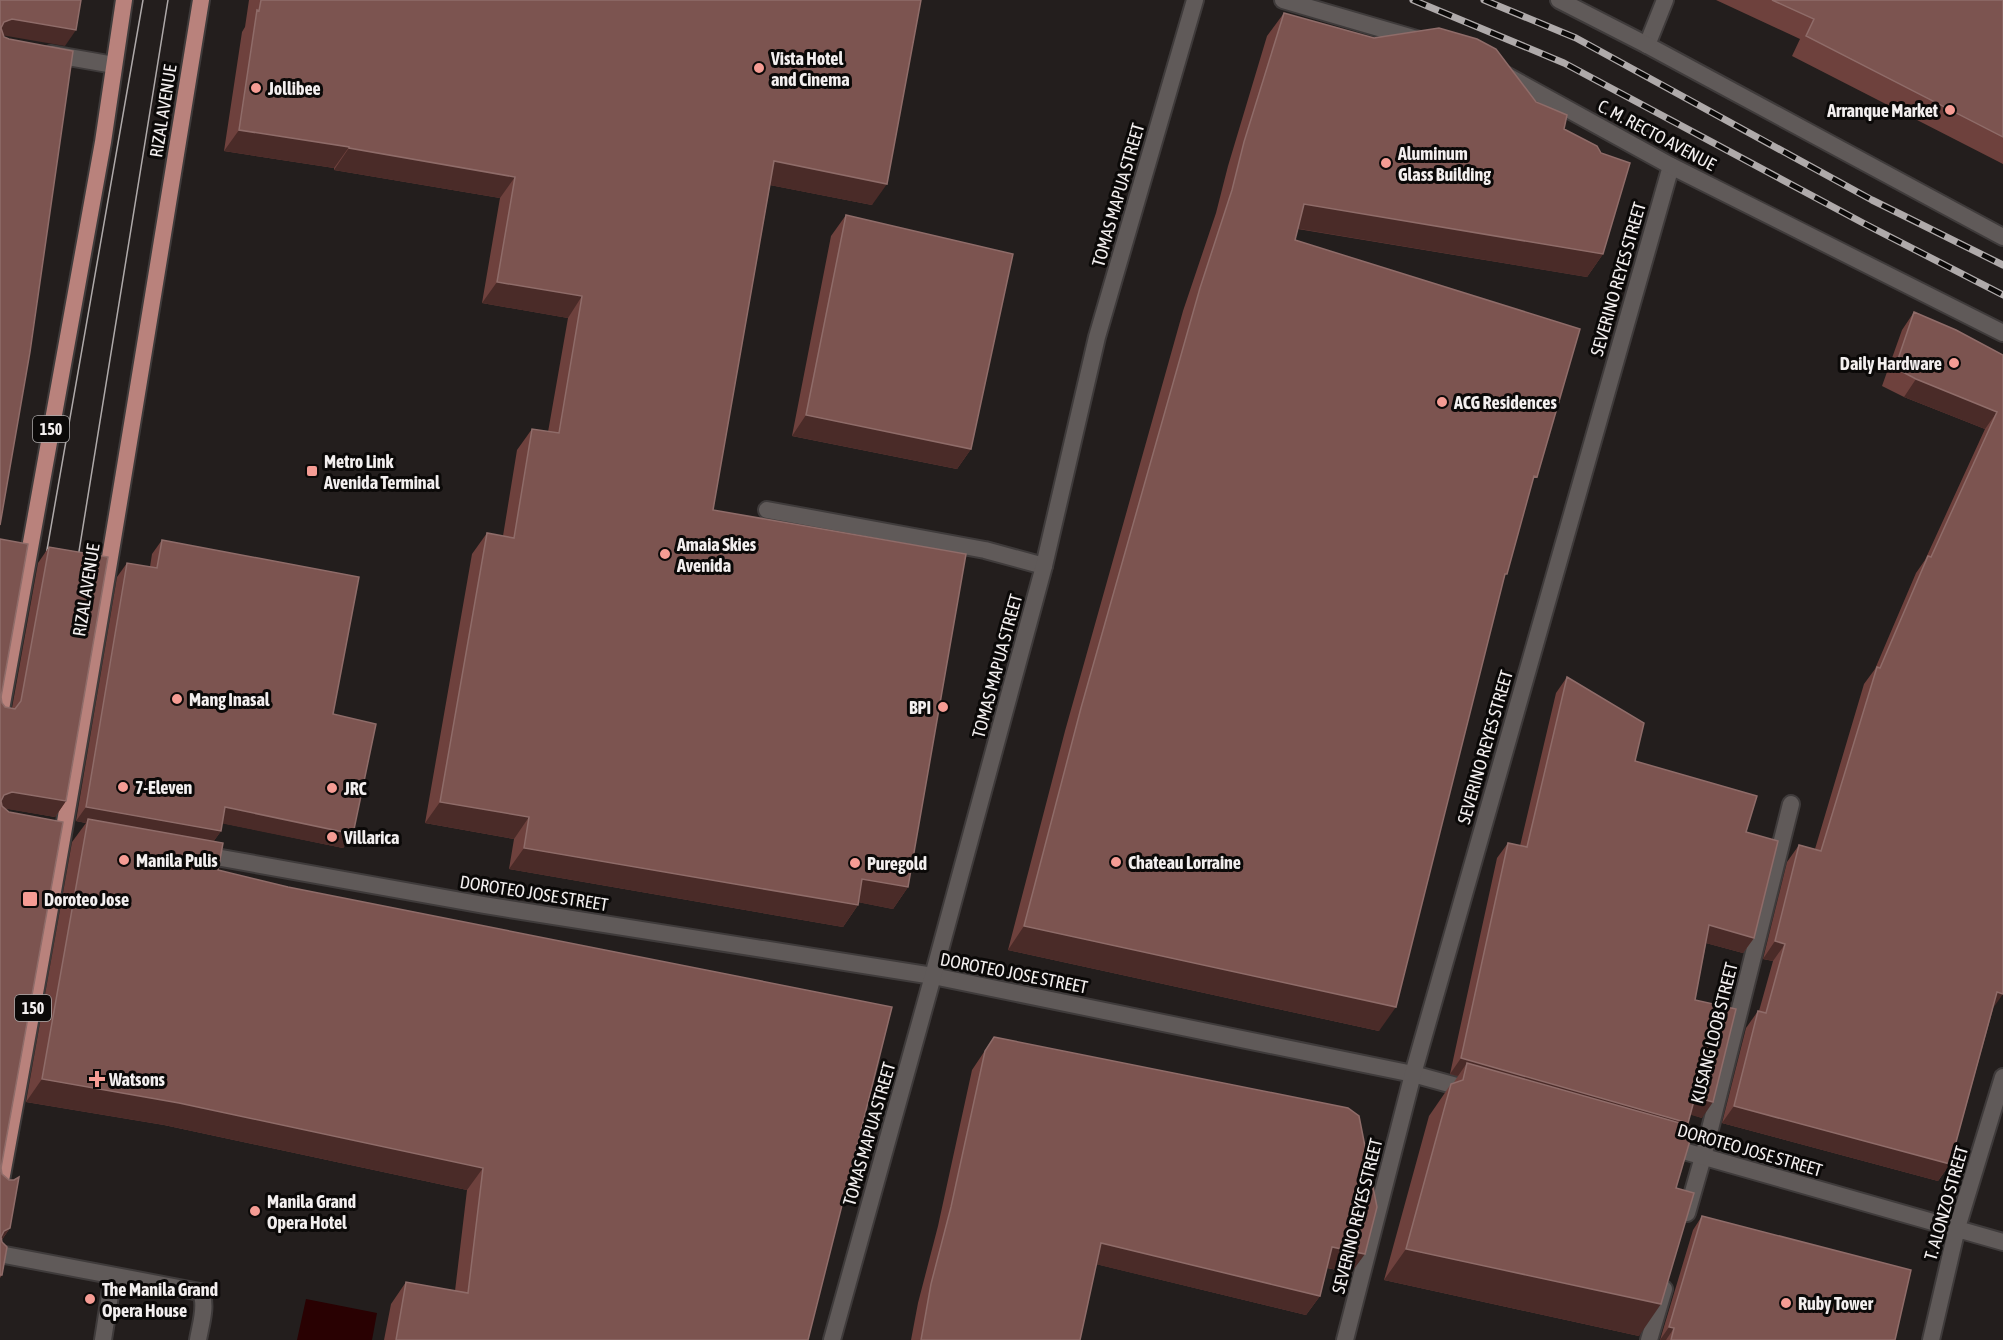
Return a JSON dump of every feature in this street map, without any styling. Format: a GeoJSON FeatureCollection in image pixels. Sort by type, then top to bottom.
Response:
{"type":"FeatureCollection","features":[{"type":"Feature","properties":{"kind":"main road","name":"150"},"geometry":{"type":"LineString","coordinates":[[0,715],[103,142],[124,0]]}},
{"type":"Feature","properties":{"kind":"main road","name":"RIZAL AVENUE"},"geometry":{"type":"LineString","coordinates":[[0,1186],[70,831],[106,589],[201,0]]}},
{"type":"Feature","properties":{"kind":"street","name":"TOMAS MAPUA STREET"},"geometry":{"type":"LineString","coordinates":[[832,1340],[1044,566],[1097,337],[1195,0]]}},
{"type":"Feature","properties":{"kind":"street"},"geometry":{"type":"LineString","coordinates":[[1283,0],[1431,43]]}},
{"type":"Feature","properties":{"kind":"street"},"geometry":{"type":"LineString","coordinates":[[1559,0],[2003,237]]}},
{"type":"Feature","properties":{"kind":"street"},"geometry":{"type":"LineString","coordinates":[[1647,45],[1665,0]]}},
{"type":"Feature","properties":{"kind":"street"},"geometry":{"type":"LineString","coordinates":[[34,51],[114,65]]}},
{"type":"Feature","properties":{"kind":"street","name":"C. M. RECTO AVENUE"},"geometry":{"type":"LineString","coordinates":[[1485,64],[1671,166],[2003,333]]}},
{"type":"Feature","properties":{"kind":"street","name":"SEVERINO REYES STREET"},"geometry":{"type":"LineString","coordinates":[[1346,1340],[1413,1074],[1671,166]]}},
{"type":"Feature","properties":{"kind":"street"},"geometry":{"type":"LineString","coordinates":[[767,510],[985,550],[1044,566]]}},
{"type":"Feature","properties":{"kind":"street","name":"KUSANG LOOB STREET"},"geometry":{"type":"LineString","coordinates":[[1683,1225],[1703,1157],[1791,804]]}},
{"type":"Feature","properties":{"kind":"street"},"geometry":{"type":"LineString","coordinates":[[44,826],[70,831]]}},
{"type":"Feature","properties":{"kind":"street","name":"DOROTEO JOSE STREET"},"geometry":{"type":"LineString","coordinates":[[178,850],[484,905],[933,976],[1413,1074],[1491,1096]]}},
{"type":"Feature","properties":{"kind":"street","name":"T. ALONZO STREET"},"geometry":{"type":"LineString","coordinates":[[1931,1340],[1956,1228],[2003,1077]]}},
{"type":"Feature","properties":{"kind":"street","name":"DOROTEO JOSE STREET"},"geometry":{"type":"LineString","coordinates":[[1647,1141],[2003,1242]]}},
{"type":"Feature","properties":{"kind":"street"},"geometry":{"type":"LineString","coordinates":[[0,1254],[200,1292],[203,1303],[198,1340]]}},
{"type":"Feature","properties":{"kind":"street"},"geometry":{"type":"LineString","coordinates":[[1649,1340],[1669,1271]]}},
{"type":"Feature","properties":{"kind":"street"},"geometry":{"type":"LineString","coordinates":[[103,1340],[112,1276]]}},
{"type":"Feature","properties":{"kind":"shaded area"},"geometry":{"type":"Polygon","coordinates":[[[306,1299],[377,1313],[372,1340],[297,1340],[306,1299]]]}},
{"type":"Feature","properties":{"kind":"building"},"geometry":{"type":"Polygon","coordinates":[[[0,0],[81,0],[76,30],[12,19],[4,22],[1,28],[4,37],[9,39],[73,51],[30,352],[0,525],[0,0]]]}},
{"type":"Feature","properties":{"kind":"building","name":"Amaia Skies Avenida"},"geometry":{"type":"Polygon","coordinates":[[[261,0],[921,0],[887,184],[774,161],[713,510],[966,554],[908,887],[862,879],[858,905],[524,848],[529,817],[440,802],[487,533],[514,538],[532,429],[559,433],[582,296],[497,282],[515,177],[239,130],[257,10],[259,11],[261,0]]]}},
{"type":"Feature","properties":{"kind":"building","name":"Arranque Market"},"geometry":{"type":"Polygon","coordinates":[[[1772,0],[2003,0],[2003,137],[1806,36],[1814,19],[1772,0]]]}},
{"type":"Feature","properties":{"kind":"building"},"geometry":{"type":"Polygon","coordinates":[[[1284,13],[1374,38],[1439,28],[1477,39],[1496,49],[1536,102],[1567,115],[1564,129],[1597,146],[1601,153],[1630,163],[1603,254],[1304,204],[1295,240],[1580,329],[1537,477],[1534,476],[1507,574],[1505,574],[1396,1007],[1024,926],[1081,708],[1200,288],[1232,190],[1244,142],[1284,13]]]}},
{"type":"Feature","properties":{"kind":"building"},"geometry":{"type":"Polygon","coordinates":[[[846,215],[1013,254],[971,449],[806,415],[846,215]]]}},
{"type":"Feature","properties":{"kind":"building"},"geometry":{"type":"Polygon","coordinates":[[[1914,312],[1956,330],[2003,355],[2003,994],[1997,992],[1950,1164],[1734,1106],[1758,1011],[1766,1013],[1785,944],[1775,941],[1799,845],[1821,851],[1877,667],[1880,668],[1928,556],[1931,557],[1997,412],[1895,368],[1914,312]]]}},
{"type":"Feature","properties":{"kind":"building"},"geometry":{"type":"Polygon","coordinates":[[[0,539],[28,544],[1,697],[5,707],[15,709],[21,701],[49,547],[108,557],[66,801],[12,792],[4,795],[1,801],[2,806],[9,812],[63,822],[1,1168],[2,1174],[9,1180],[19,1177],[10,1228],[4,1231],[1,1237],[7,1247],[2,1275],[0,1275],[0,539]]]}},
{"type":"Feature","properties":{"kind":"building"},"geometry":{"type":"Polygon","coordinates":[[[162,540],[359,577],[333,714],[376,724],[353,834],[225,807],[221,831],[86,807],[127,563],[157,568],[162,540]]]}},
{"type":"Feature","properties":{"kind":"building"},"geometry":{"type":"Polygon","coordinates":[[[1567,677],[1644,723],[1635,761],[1757,796],[1746,832],[1778,841],[1754,938],[1709,925],[1695,1000],[1736,1009],[1713,1102],[1695,1097],[1688,1123],[1461,1058],[1508,843],[1527,847],[1567,677]]]}},
{"type":"Feature","properties":{"kind":"building"},"geometry":{"type":"Polygon","coordinates":[[[88,819],[223,843],[218,870],[288,887],[892,1007],[808,1340],[396,1340],[406,1282],[468,1293],[483,1168],[179,1103],[42,1079],[88,819]]]}},
{"type":"Feature","properties":{"kind":"building"},"geometry":{"type":"Polygon","coordinates":[[[994,1037],[1348,1108],[1359,1116],[1377,1207],[1365,1254],[1332,1247],[1320,1296],[1101,1243],[1080,1340],[921,1340],[931,1284],[951,1207],[985,1051],[994,1037]]]}},
{"type":"Feature","properties":{"kind":"building"},"geometry":{"type":"Polygon","coordinates":[[[1467,1063],[1694,1127],[1676,1188],[1694,1193],[1661,1304],[1406,1249],[1451,1084],[1463,1080],[1467,1063]]]}},
{"type":"Feature","properties":{"kind":"building","name":"Ruby Tower"},"geometry":{"type":"Polygon","coordinates":[[[1702,1216],[1911,1270],[1895,1340],[1671,1340],[1674,1328],[1669,1327],[1702,1216]]]}},
{"type":"Feature","properties":{"kind":"tram line"},"geometry":{"type":"LineString","coordinates":[[44,567],[143,0]]}},
{"type":"Feature","properties":{"kind":"tram line"},"geometry":{"type":"LineString","coordinates":[[76,570],[168,0]]}},
{"type":"Feature","properties":{"kind":"railway"},"geometry":{"type":"LineString","coordinates":[[1413,0],[1564,63],[2003,295]]}},
{"type":"Feature","properties":{"kind":"railway"},"geometry":{"type":"LineString","coordinates":[[1484,0],[1576,38],[1872,200],[2003,265]]}},
{"type":"Feature","properties":{"kind":"place","name":"Vista Hotel and Cinema"},"geometry":{"type":"Point","coordinates":[759,68]}},
{"type":"Feature","properties":{"kind":"place","name":"Jollibee"},"geometry":{"type":"Point","coordinates":[256,88]}},
{"type":"Feature","properties":{"kind":"place","name":"Arranque Market"},"geometry":{"type":"Point","coordinates":[1950,110]}},
{"type":"Feature","properties":{"kind":"place","name":"Aluminum Glass Building"},"geometry":{"type":"Point","coordinates":[1386,163]}},
{"type":"Feature","properties":{"kind":"place","name":"Daily Hardware"},"geometry":{"type":"Point","coordinates":[1954,363]}},
{"type":"Feature","properties":{"kind":"place","name":"ACG Residences"},"geometry":{"type":"Point","coordinates":[1442,402]}},
{"type":"Feature","properties":{"kind":"place","name":"Metro Link Avenida Terminal"},"geometry":{"type":"Point","coordinates":[312,471]}},
{"type":"Feature","properties":{"kind":"place","name":"Amaia Skies Avenida"},"geometry":{"type":"Point","coordinates":[665,554]}},
{"type":"Feature","properties":{"kind":"place","name":"Mang Inasal"},"geometry":{"type":"Point","coordinates":[177,699]}},
{"type":"Feature","properties":{"kind":"place","name":"BPI"},"geometry":{"type":"Point","coordinates":[943,707]}},
{"type":"Feature","properties":{"kind":"place","name":"7-Eleven"},"geometry":{"type":"Point","coordinates":[123,787]}},
{"type":"Feature","properties":{"kind":"place","name":"JRC"},"geometry":{"type":"Point","coordinates":[332,788]}},
{"type":"Feature","properties":{"kind":"place","name":"Villarica"},"geometry":{"type":"Point","coordinates":[332,837]}},
{"type":"Feature","properties":{"kind":"place","name":"Manila Pulis"},"geometry":{"type":"Point","coordinates":[124,860]}},
{"type":"Feature","properties":{"kind":"place","name":"Chateau Lorraine"},"geometry":{"type":"Point","coordinates":[1116,862]}},
{"type":"Feature","properties":{"kind":"place","name":"Puregold"},"geometry":{"type":"Point","coordinates":[855,863]}},
{"type":"Feature","properties":{"kind":"place","name":"Doroteo Jose"},"geometry":{"type":"Point","coordinates":[30,899]}},
{"type":"Feature","properties":{"kind":"place","name":"Watsons"},"geometry":{"type":"Point","coordinates":[97,1079]}},
{"type":"Feature","properties":{"kind":"place","name":"Manila Grand Opera Hotel"},"geometry":{"type":"Point","coordinates":[255,1211]}},
{"type":"Feature","properties":{"kind":"place","name":"The Manila Grand Opera House"},"geometry":{"type":"Point","coordinates":[90,1299]}},
{"type":"Feature","properties":{"kind":"place","name":"Ruby Tower"},"geometry":{"type":"Point","coordinates":[1786,1303]}}]}
